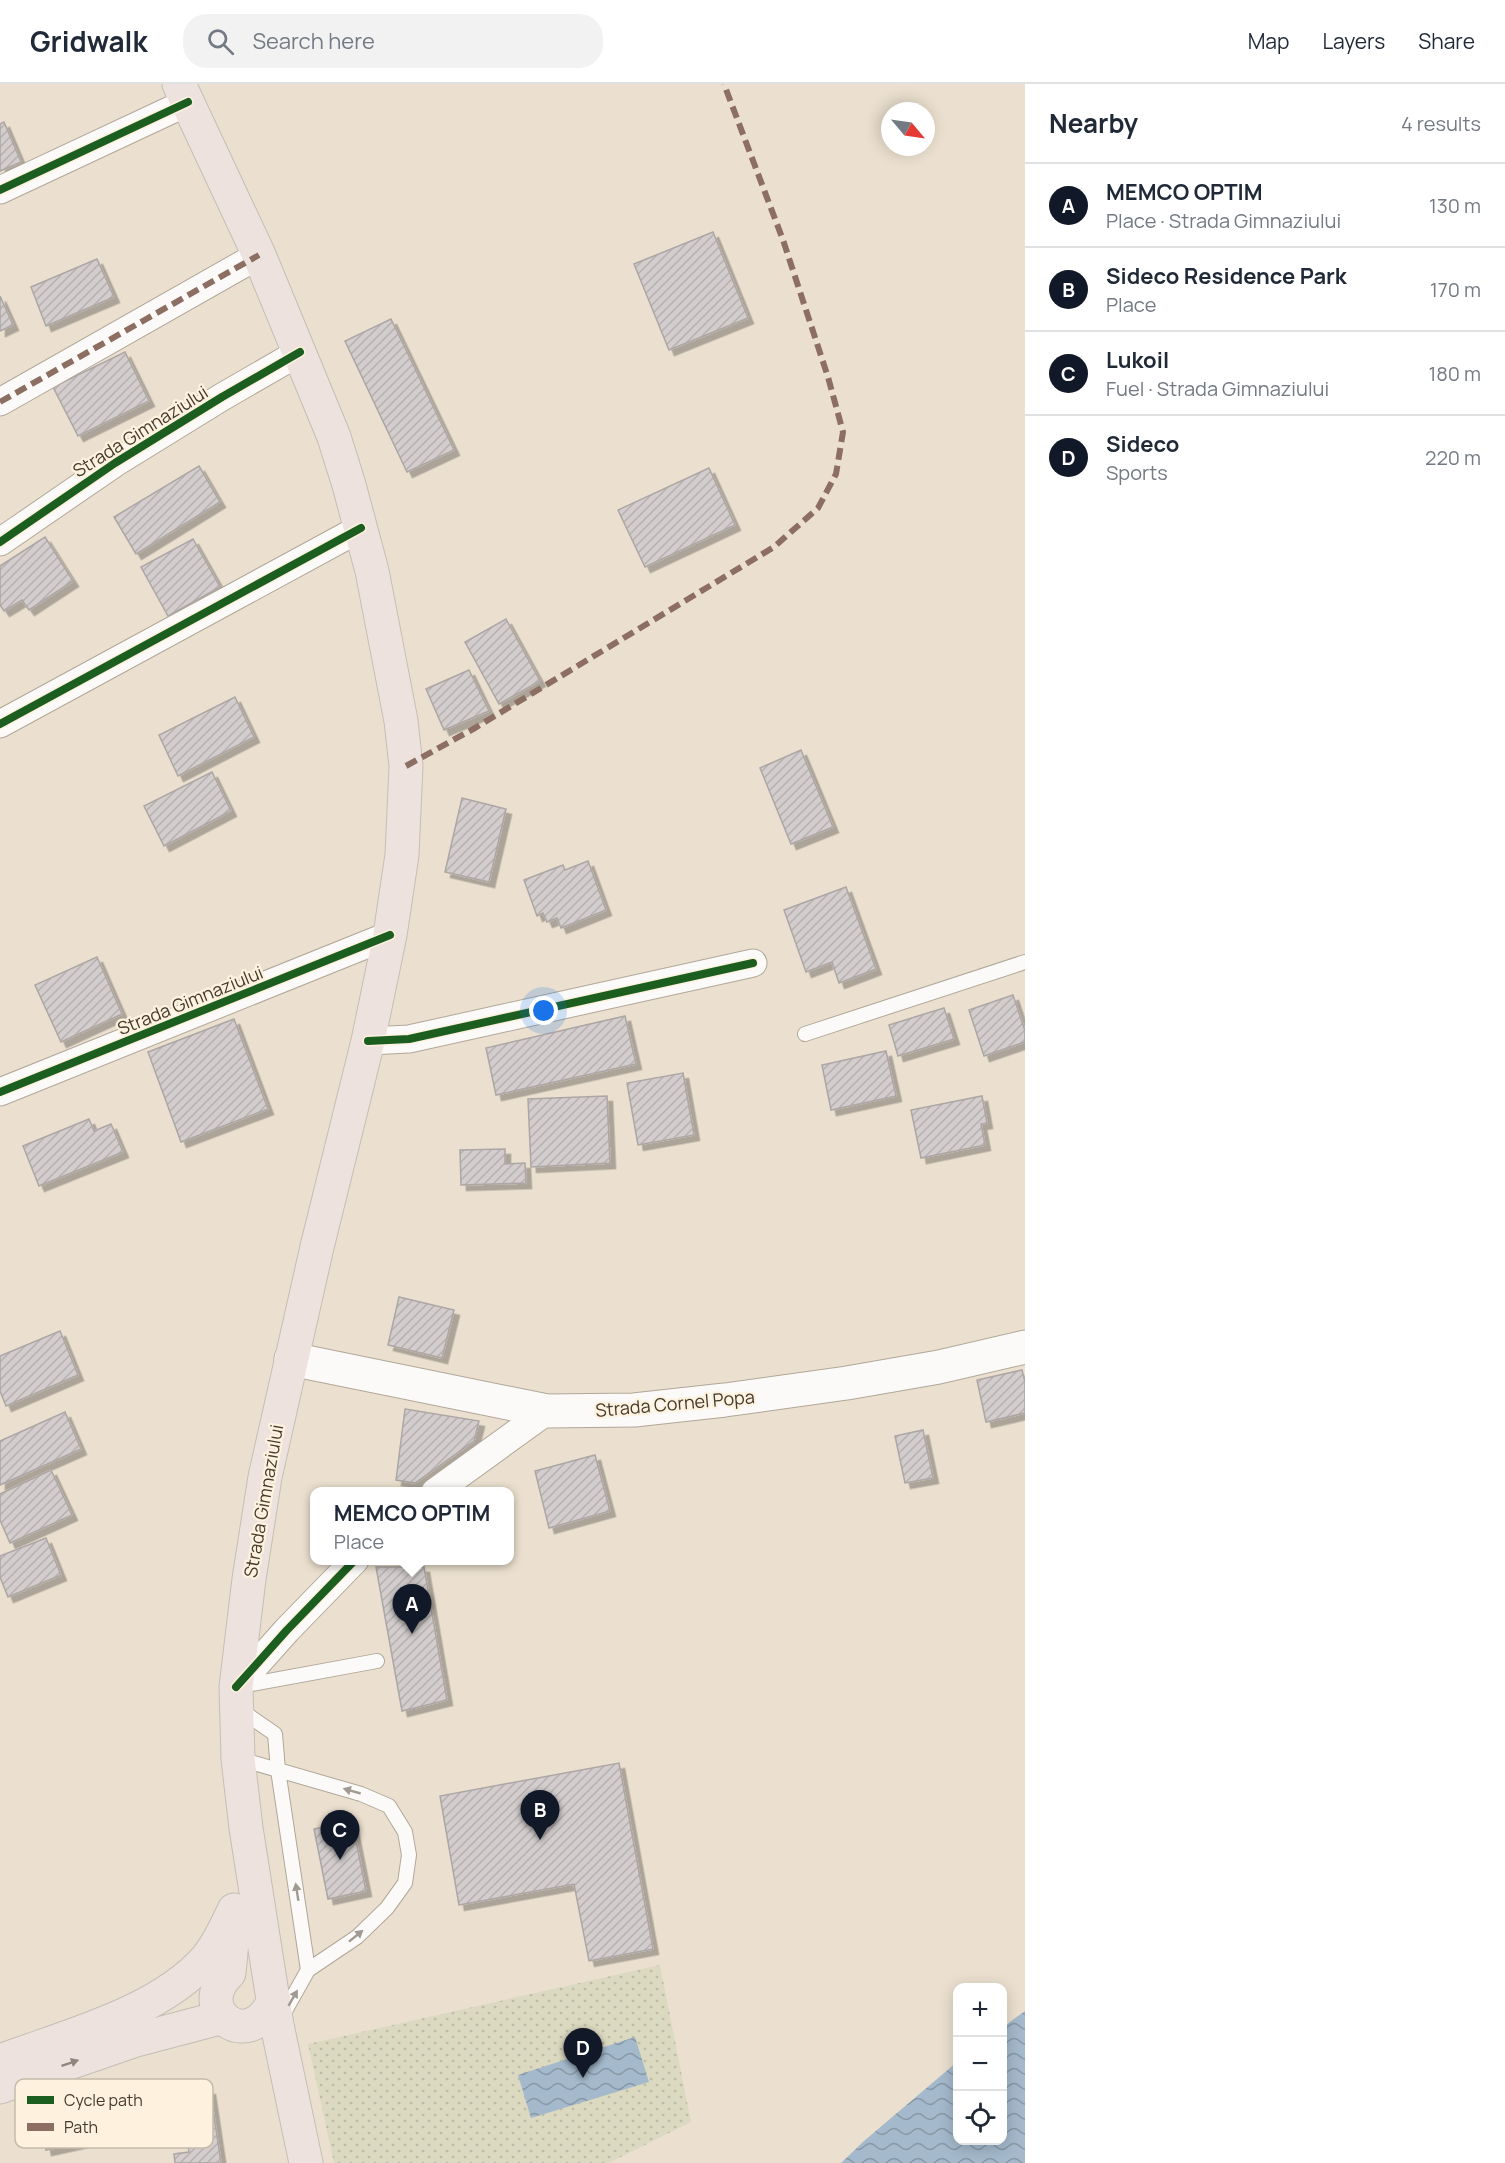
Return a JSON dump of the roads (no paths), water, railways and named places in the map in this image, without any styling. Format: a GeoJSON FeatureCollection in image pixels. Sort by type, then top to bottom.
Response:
{"type":"FeatureCollection","features":[{"type":"Feature","properties":{"kind":"main road","name":"Strada Gimnaziului"},"geometry":{"type":"LineString","coordinates":[[183,93],[259,255],[334,437],[375,582],[399,709],[406,766],[402,855],[390,935],[368,1041],[291,1359],[266,1477],[248,1589],[236,1697],[238,1759],[246,1828]]}},
{"type":"Feature","properties":{"kind":"main road","name":"Strada Cornel Popa"},"geometry":{"type":"LineString","coordinates":[[291,1359],[547,1411],[634,1410],[725,1400],[939,1367],[1025,1347]]}},
{"type":"Feature","properties":{"kind":"main road"},"geometry":{"type":"LineString","coordinates":[[223,2018],[217,2006],[216,1994],[220,1982],[229,1973],[234,1910],[246,1828]]}},
{"type":"Feature","properties":{"kind":"main road"},"geometry":{"type":"LineString","coordinates":[[246,1828],[269,2009],[269,2062]]}},
{"type":"Feature","properties":{"kind":"main road"},"geometry":{"type":"LineString","coordinates":[[131,2028],[206,1958],[220,1940],[234,1910]]}},
{"type":"Feature","properties":{"kind":"main road"},"geometry":{"type":"LineString","coordinates":[[6,2072],[131,2028],[229,1973],[240,1968],[252,1968],[262,1973],[306,2163]]}},
{"type":"Feature","properties":{"kind":"main road"},"geometry":{"type":"LineString","coordinates":[[131,2028],[223,2018],[243,2026],[269,2009]]}},
{"type":"Feature","properties":{"kind":"main road"},"geometry":{"type":"LineString","coordinates":[[131,2028],[218,2032],[237,2037],[269,2062],[292,2102]]}},
{"type":"Feature","properties":{"kind":"street","name":"Strada Gimnaziului"},"geometry":{"type":"LineString","coordinates":[[0,190],[183,93]]}},
{"type":"Feature","properties":{"kind":"street"},"geometry":{"type":"LineString","coordinates":[[0,402],[259,255]]}},
{"type":"Feature","properties":{"kind":"street","name":"Strada Gimnaziului"},"geometry":{"type":"LineString","coordinates":[[0,542],[115,463],[300,352]]}},
{"type":"Feature","properties":{"kind":"street"},"geometry":{"type":"LineString","coordinates":[[0,724],[361,528]]}},
{"type":"Feature","properties":{"kind":"street","name":"Strada Gimnaziului"},"geometry":{"type":"LineString","coordinates":[[0,1092],[390,935]]}},
{"type":"Feature","properties":{"kind":"street"},"geometry":{"type":"LineString","coordinates":[[368,1041],[409,1038],[753,963]]}},
{"type":"Feature","properties":{"kind":"street"},"geometry":{"type":"LineString","coordinates":[[441,1487],[547,1411]]}},
{"type":"Feature","properties":{"kind":"street"},"geometry":{"type":"LineString","coordinates":[[236,1697],[287,1630],[350,1565]]}},
{"type":"Feature","properties":{"kind":"lane"},"geometry":{"type":"LineString","coordinates":[[805,1034],[1025,962]]}},
{"type":"Feature","properties":{"kind":"lane"},"geometry":{"type":"LineString","coordinates":[[236,1697],[376,1661]]}},
{"type":"Feature","properties":{"kind":"lane"},"geometry":{"type":"LineString","coordinates":[[236,1697],[274,1734],[308,1970]]}},
{"type":"Feature","properties":{"kind":"lane"},"geometry":{"type":"LineString","coordinates":[[238,1759],[361,1794],[389,1806],[405,1832],[409,1855],[405,1883],[387,1908],[357,1937],[308,1970],[269,2009]]}},
{"type":"Feature","properties":{"kind":"water"},"geometry":{"type":"Polygon","coordinates":[[[1025,2011],[1025,2163],[841,2163],[953,2065],[953,2145],[1007,2145],[1007,2024],[1025,2011]]]}},
{"type":"Feature","properties":{"kind":"water"},"geometry":{"type":"Polygon","coordinates":[[[635,2037],[649,2082],[531,2118],[518,2075],[635,2037]]]}},
{"type":"Feature","properties":{"kind":"place","name":"MEMCO OPTIM"},"geometry":{"type":"Point","coordinates":[412,1634]}},
{"type":"Feature","properties":{"kind":"place","name":"Sideco Residence Park"},"geometry":{"type":"Point","coordinates":[540,1840]}},
{"type":"Feature","properties":{"kind":"place","name":"Lukoil"},"geometry":{"type":"Point","coordinates":[340,1860]}},
{"type":"Feature","properties":{"kind":"place","name":"Sideco"},"geometry":{"type":"Point","coordinates":[583,2078]}}]}
